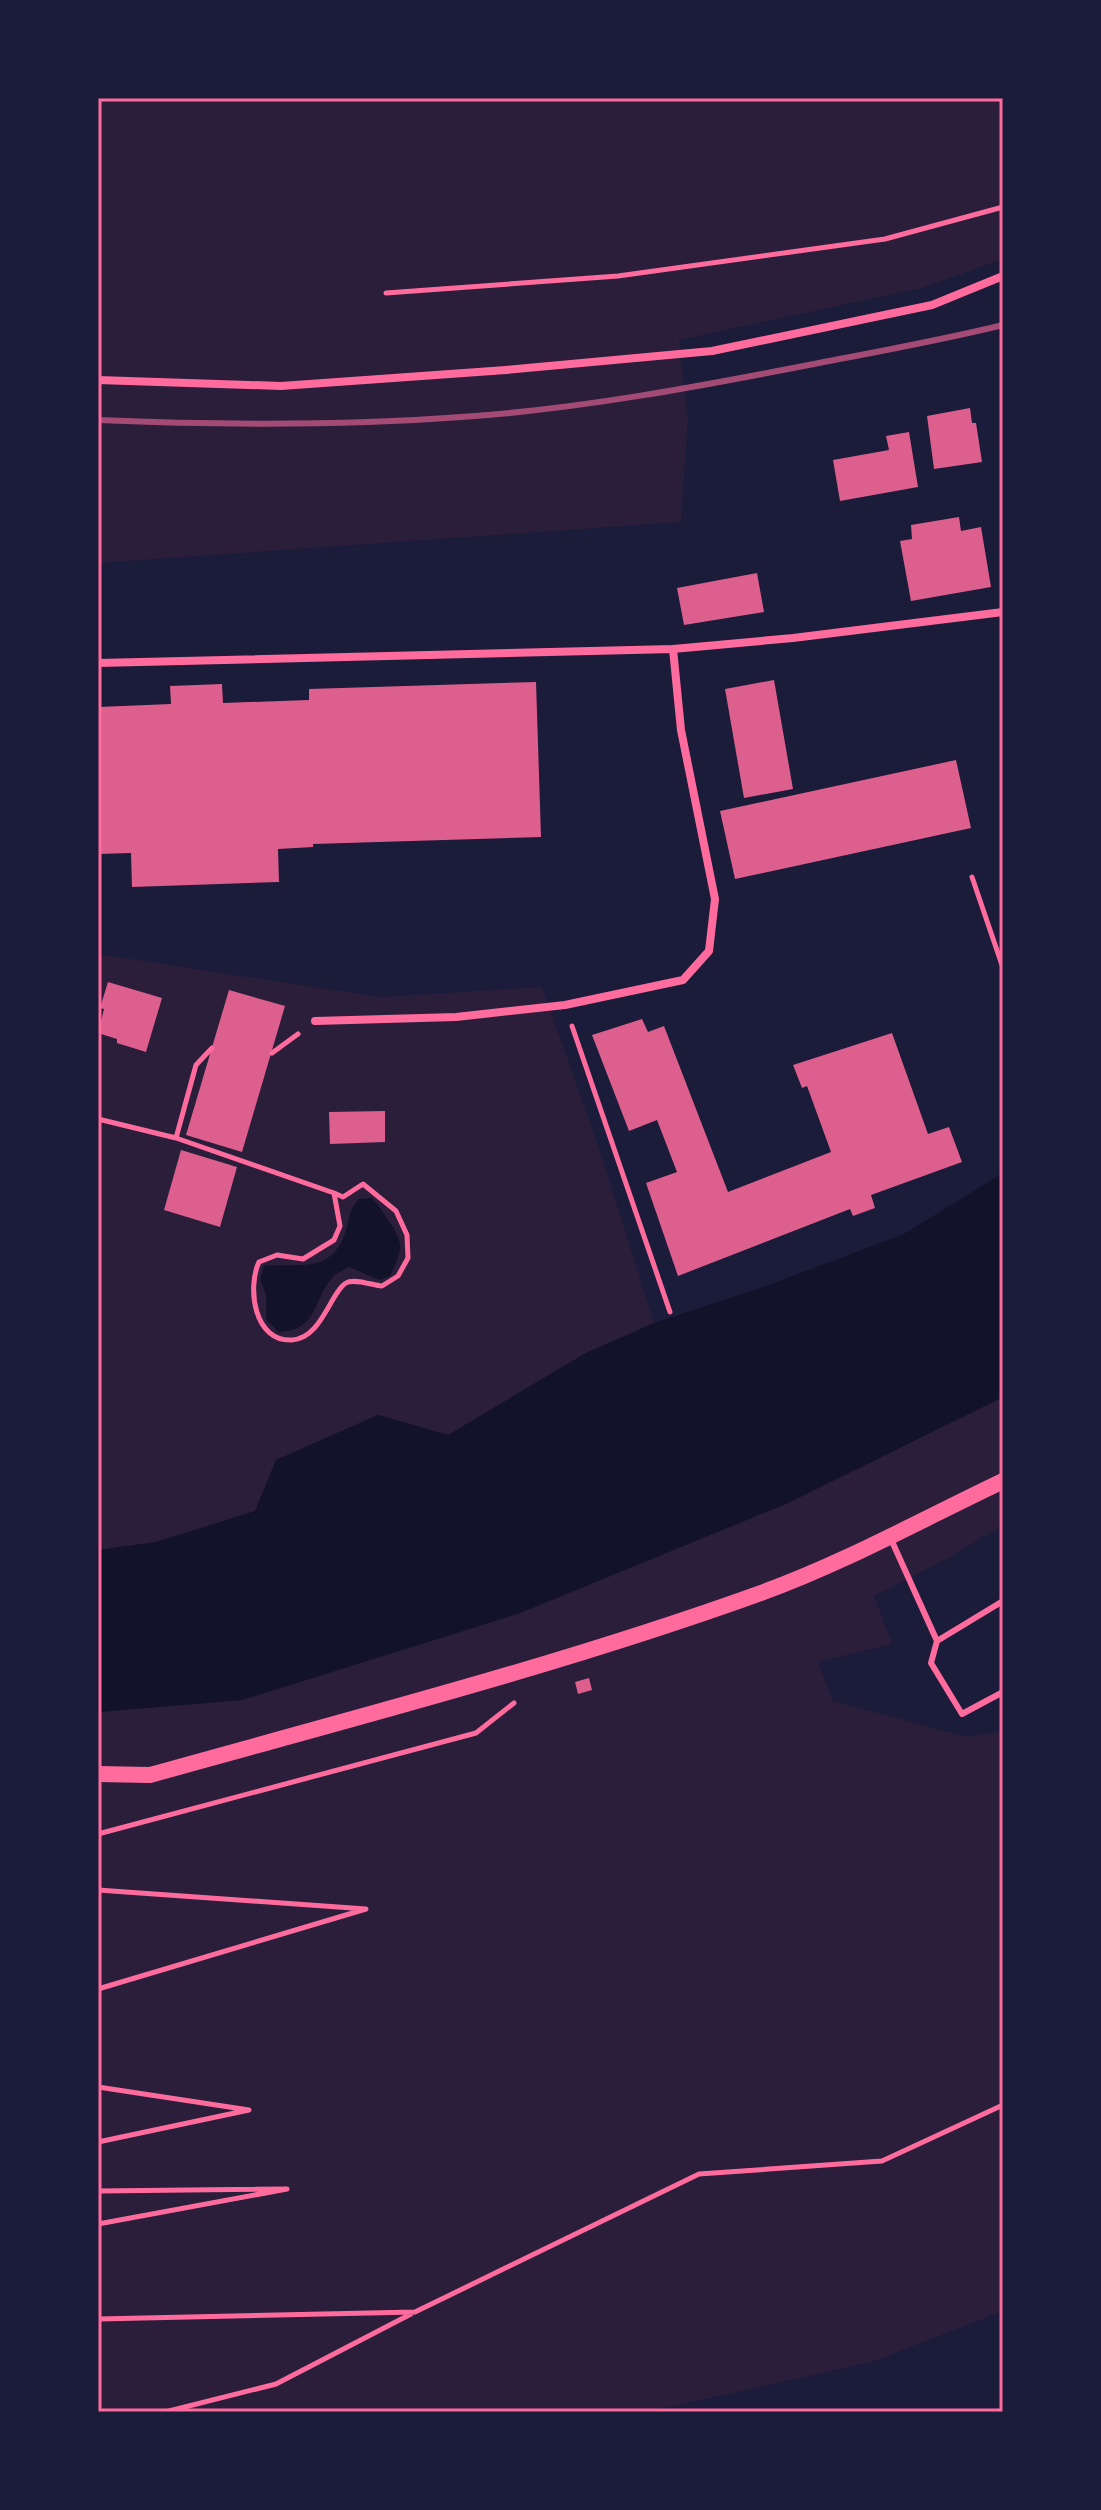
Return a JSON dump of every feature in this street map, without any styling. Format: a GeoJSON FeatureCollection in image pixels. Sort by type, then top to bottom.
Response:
{"type":"FeatureCollection","features":[{"type":"Feature","properties":{"kind":"main road"},"geometry":{"type":"LineString","coordinates":[[98,1774],[150,1775],[534,1668],[763,1593],[890,1537],[1003,1481]]}},
{"type":"Feature","properties":{"kind":"street"},"geometry":{"type":"LineString","coordinates":[[98,380],[281,386],[712,351],[932,305],[1003,276]]}},
{"type":"Feature","properties":{"kind":"street"},"geometry":{"type":"LineString","coordinates":[[98,663],[673,649],[1003,612]]}},
{"type":"Feature","properties":{"kind":"street"},"geometry":{"type":"LineString","coordinates":[[315,1021],[456,1017],[565,1005],[683,980],[709,951],[715,899],[681,730],[673,649]]}},
{"type":"Feature","properties":{"kind":"lane"},"geometry":{"type":"LineString","coordinates":[[890,1537],[937,1641],[931,1663],[962,1714],[1003,1692]]}},
{"type":"Feature","properties":{"kind":"lane"},"geometry":{"type":"LineString","coordinates":[[937,1641],[1003,1601]]}},
{"type":"Feature","properties":{"kind":"path"},"geometry":{"type":"LineString","coordinates":[[386,293],[618,276],[822,248],[885,239],[1003,207]]}},
{"type":"Feature","properties":{"kind":"path"},"geometry":{"type":"LineString","coordinates":[[972,877],[1003,968]]}},
{"type":"Feature","properties":{"kind":"path"},"geometry":{"type":"LineString","coordinates":[[565,1005],[670,1312]]}},
{"type":"Feature","properties":{"kind":"path"},"geometry":{"type":"LineString","coordinates":[[272,1053],[315,1021]]}},
{"type":"Feature","properties":{"kind":"path"},"geometry":{"type":"LineString","coordinates":[[176,1138],[196,1065],[212,1048]]}},
{"type":"Feature","properties":{"kind":"path"},"geometry":{"type":"LineString","coordinates":[[98,1119],[176,1138],[334,1193],[343,1197],[363,1184],[396,1211],[407,1235],[408,1258],[398,1276],[382,1286],[352,1281],[343,1284],[318,1326],[295,1340],[280,1339],[262,1326],[256,1310],[254,1273],[259,1262],[277,1255],[303,1259],[334,1240],[340,1226],[334,1193]]}},
{"type":"Feature","properties":{"kind":"path"},"geometry":{"type":"LineString","coordinates":[[98,1834],[476,1733],[516,1701]]}},
{"type":"Feature","properties":{"kind":"path"},"geometry":{"type":"LineString","coordinates":[[98,1890],[366,1909],[98,1989]]}},
{"type":"Feature","properties":{"kind":"path"},"geometry":{"type":"LineString","coordinates":[[98,2087],[249,2110],[98,2142]]}},
{"type":"Feature","properties":{"kind":"path"},"geometry":{"type":"LineString","coordinates":[[165,2412],[276,2384],[415,2312],[699,2174],[882,2161],[1003,2105]]}},
{"type":"Feature","properties":{"kind":"path"},"geometry":{"type":"LineString","coordinates":[[98,2191],[287,2189],[98,2224]]}},
{"type":"Feature","properties":{"kind":"path"},"geometry":{"type":"LineString","coordinates":[[98,2319],[415,2312]]}},
{"type":"Feature","properties":{"kind":"shaded area"},"geometry":{"type":"Polygon","coordinates":[[[98,98],[1003,98],[1003,259],[922,288],[679,340],[688,418],[681,522],[98,563],[98,98]]]}},
{"type":"Feature","properties":{"kind":"shaded area"},"geometry":{"type":"Polygon","coordinates":[[[98,954],[379,997],[542,987],[599,1148],[654,1323],[586,1353],[448,1435],[378,1415],[276,1460],[256,1511],[156,1542],[98,1550],[98,954]]]}},
{"type":"Feature","properties":{"kind":"shaded area"},"geometry":{"type":"Polygon","coordinates":[[[1003,1173],[1003,1397],[788,1503],[520,1613],[242,1700],[98,1712],[98,1550],[156,1542],[255,1511],[276,1460],[378,1415],[448,1435],[586,1353],[654,1323],[769,1285],[904,1234],[1003,1173]]]}},
{"type":"Feature","properties":{"kind":"shaded area"},"geometry":{"type":"Polygon","coordinates":[[[372,1198],[399,1239],[398,1256],[390,1276],[379,1280],[349,1267],[339,1272],[326,1286],[308,1320],[292,1330],[279,1332],[266,1320],[266,1294],[260,1280],[264,1266],[322,1261],[339,1247],[355,1203],[359,1199],[372,1198]]]}},
{"type":"Feature","properties":{"kind":"shaded area"},"geometry":{"type":"Polygon","coordinates":[[[1003,1397],[1003,1525],[941,1562],[874,1596],[892,1644],[818,1662],[833,1701],[967,1737],[1003,1731],[1003,2311],[872,2362],[646,2412],[98,2412],[98,1712],[242,1700],[520,1613],[788,1503],[1003,1397]]]}},
{"type":"Feature","properties":{"kind":"building"},"geometry":{"type":"Polygon","coordinates":[[[970,408],[972,423],[976,423],[982,462],[934,469],[927,416],[970,408]]]}},
{"type":"Feature","properties":{"kind":"building"},"geometry":{"type":"Polygon","coordinates":[[[909,432],[918,487],[840,501],[833,460],[889,450],[886,436],[909,432]]]}},
{"type":"Feature","properties":{"kind":"building"},"geometry":{"type":"Polygon","coordinates":[[[959,517],[961,531],[981,527],[991,587],[911,601],[900,541],[912,539],[911,525],[959,517]]]}},
{"type":"Feature","properties":{"kind":"building"},"geometry":{"type":"Polygon","coordinates":[[[757,573],[764,612],[684,625],[677,588],[757,573]]]}},
{"type":"Feature","properties":{"kind":"building"},"geometry":{"type":"Polygon","coordinates":[[[774,680],[793,789],[744,798],[725,689],[774,680]]]}},
{"type":"Feature","properties":{"kind":"building"},"geometry":{"type":"Polygon","coordinates":[[[536,682],[541,837],[313,844],[313,847],[278,849],[279,882],[132,887],[131,853],[98,854],[98,707],[171,704],[170,686],[222,684],[223,703],[309,700],[309,689],[536,682]]]}},
{"type":"Feature","properties":{"kind":"building"},"geometry":{"type":"Polygon","coordinates":[[[956,760],[971,828],[735,879],[720,811],[956,760]]]}},
{"type":"Feature","properties":{"kind":"building"},"geometry":{"type":"Polygon","coordinates":[[[108,982],[162,998],[146,1052],[98,1033],[104,1009],[100,1008],[108,982]]]}},
{"type":"Feature","properties":{"kind":"building"},"geometry":{"type":"Polygon","coordinates":[[[229,990],[285,1006],[242,1152],[186,1135],[229,990]]]}},
{"type":"Feature","properties":{"kind":"building"},"geometry":{"type":"Polygon","coordinates":[[[642,1019],[648,1032],[664,1026],[728,1192],[831,1152],[807,1086],[802,1088],[793,1065],[892,1033],[928,1134],[949,1127],[962,1162],[871,1195],[875,1208],[853,1216],[850,1209],[678,1276],[646,1183],[677,1172],[657,1120],[629,1131],[592,1035],[642,1019]]]}},
{"type":"Feature","properties":{"kind":"building"},"geometry":{"type":"Polygon","coordinates":[[[385,1111],[385,1142],[330,1144],[329,1112],[385,1111]]]}},
{"type":"Feature","properties":{"kind":"building"},"geometry":{"type":"Polygon","coordinates":[[[181,1150],[237,1167],[220,1227],[164,1210],[181,1150]]]}},
{"type":"Feature","properties":{"kind":"building"},"geometry":{"type":"Polygon","coordinates":[[[589,1678],[592,1690],[578,1694],[575,1682],[589,1678]]]}},
{"type":"Feature","properties":{"kind":"railway"},"geometry":{"type":"LineString","coordinates":[[98,420],[325,423],[506,413],[686,388],[1003,325]]}}]}
